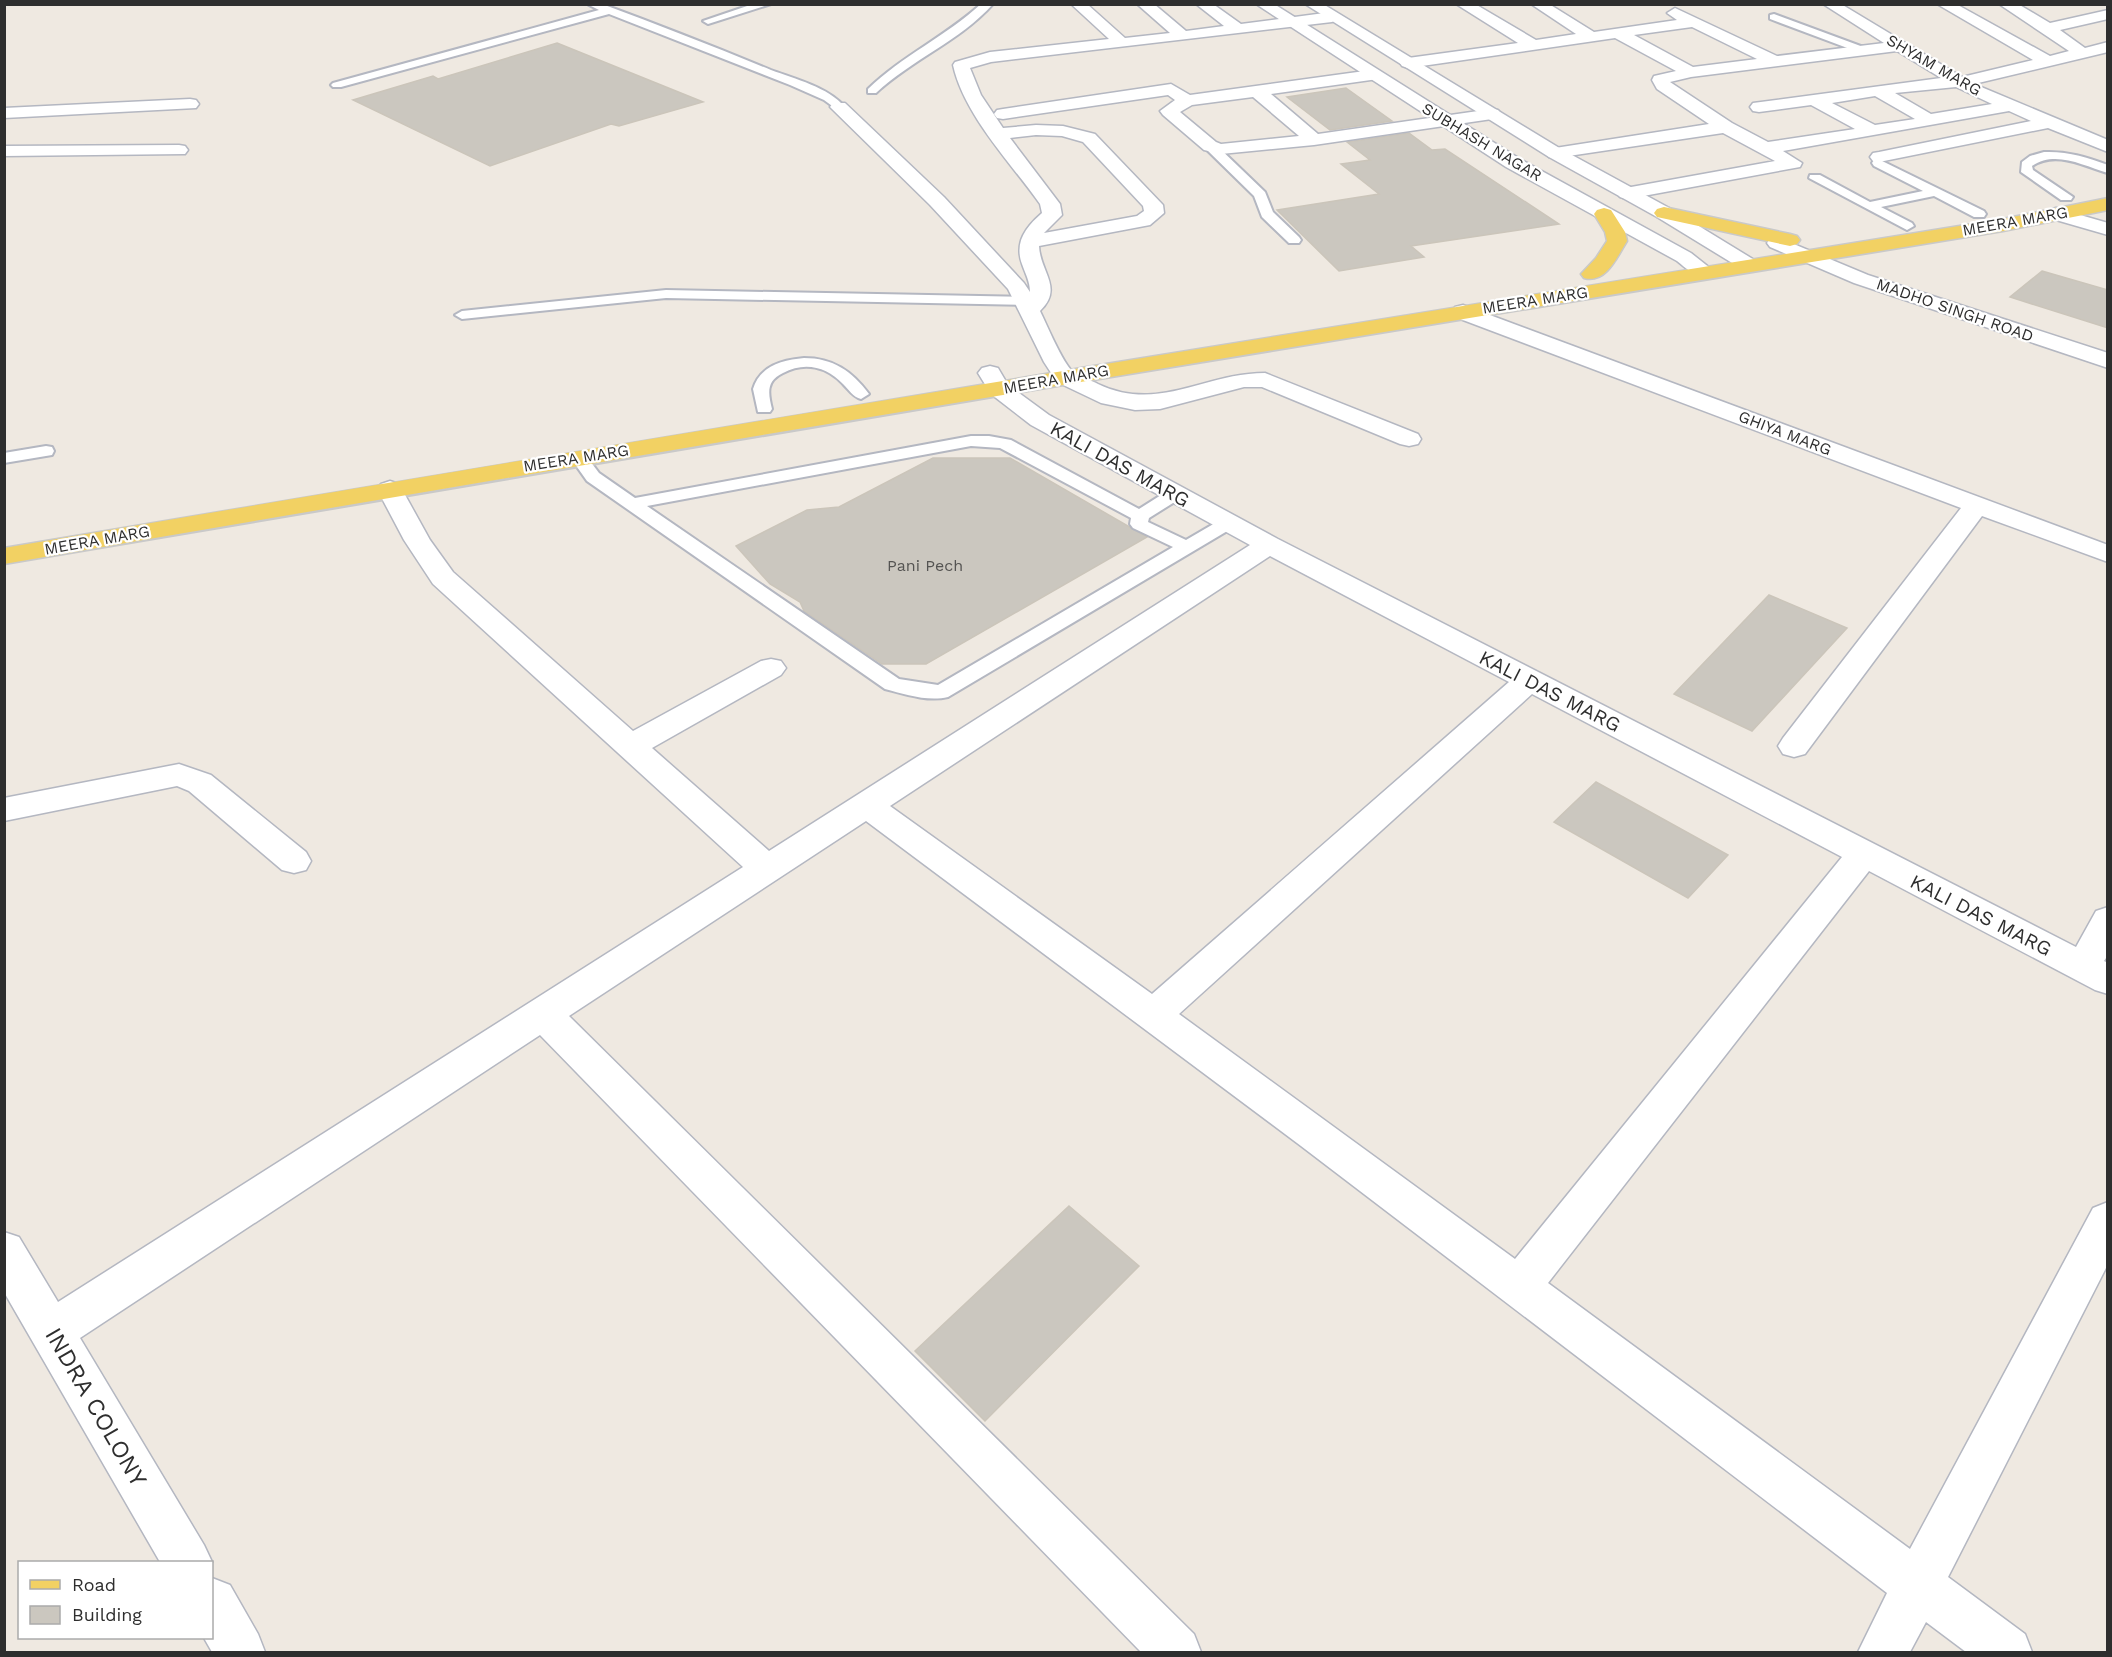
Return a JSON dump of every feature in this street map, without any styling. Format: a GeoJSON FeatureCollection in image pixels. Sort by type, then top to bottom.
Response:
{"type":"FeatureCollection","features":[{"type":"Feature","properties":{"kind":"main road","name":"MEERA MARG"},"geometry":{"type":"LineString","coordinates":[[1060,370],[1214,338],[1684,257],[1790,246],[2061,206],[2108,188]]}},
{"type":"Feature","properties":{"kind":"main road","name":"MEERA MARG"},"geometry":{"type":"LineString","coordinates":[[4,556],[578,457],[1060,370],[1463,312],[1749,265],[1790,246],[1907,226],[1979,214],[2108,204]]}},
{"type":"Feature","properties":{"kind":"main road"},"geometry":{"type":"LineString","coordinates":[[1664,213],[1790,246]]}},
{"type":"Feature","properties":{"kind":"main road"},"geometry":{"type":"LineString","coordinates":[[1591,274],[1604,262],[1617,241],[1615,232],[1604,214]]}},
{"type":"Feature","properties":{"kind":"main road","name":"MEERA MARG"},"geometry":{"type":"LineString","coordinates":[[4,537],[861,393],[995,381]]}},
{"type":"Feature","properties":{"kind":"street"},"geometry":{"type":"LineString","coordinates":[[1078,4],[1122,43]]}},
{"type":"Feature","properties":{"kind":"street"},"geometry":{"type":"LineString","coordinates":[[1144,4],[1183,36]]}},
{"type":"Feature","properties":{"kind":"street"},"geometry":{"type":"LineString","coordinates":[[1203,4],[1238,29]]}},
{"type":"Feature","properties":{"kind":"street","name":"SUBHASH NAGAR"},"geometry":{"type":"LineString","coordinates":[[1263,4],[1289,23],[1323,42],[1446,122],[1604,214],[1684,257],[1705,272]]}},
{"type":"Feature","properties":{"kind":"street"},"geometry":{"type":"LineString","coordinates":[[1312,4],[1555,153],[1664,213],[1749,265]]}},
{"type":"Feature","properties":{"kind":"street"},"geometry":{"type":"LineString","coordinates":[[1463,4],[1533,45]]}},
{"type":"Feature","properties":{"kind":"street"},"geometry":{"type":"LineString","coordinates":[[1538,4],[1592,37]]}},
{"type":"Feature","properties":{"kind":"street"},"geometry":{"type":"LineString","coordinates":[[1658,4],[1774,61]]}},
{"type":"Feature","properties":{"kind":"street","name":"SHYAM MARG"},"geometry":{"type":"LineString","coordinates":[[1830,4],[1960,82],[2108,147]]}},
{"type":"Feature","properties":{"kind":"street"},"geometry":{"type":"LineString","coordinates":[[1944,4],[2047,61]]}},
{"type":"Feature","properties":{"kind":"street"},"geometry":{"type":"LineString","coordinates":[[2006,4],[2048,28],[2082,53]]}},
{"type":"Feature","properties":{"kind":"street"},"geometry":{"type":"LineString","coordinates":[[2048,28],[2108,14]]}},
{"type":"Feature","properties":{"kind":"street"},"geometry":{"type":"LineString","coordinates":[[1027,305],[1037,303],[1042,288],[1032,263],[1029,246],[1035,231],[1052,215],[1050,204],[965,84],[961,65],[990,57],[1332,17]]}},
{"type":"Feature","properties":{"kind":"street"},"geometry":{"type":"LineString","coordinates":[[1408,63],[1694,22]]}},
{"type":"Feature","properties":{"kind":"street"},"geometry":{"type":"LineString","coordinates":[[1618,33],[1690,72]]}},
{"type":"Feature","properties":{"kind":"street"},"geometry":{"type":"LineString","coordinates":[[1793,163],[1726,128],[1665,89],[1660,80],[1690,72],[1903,46]]}},
{"type":"Feature","properties":{"kind":"street"},"geometry":{"type":"LineString","coordinates":[[1759,107],[1960,82],[2108,46]]}},
{"type":"Feature","properties":{"kind":"street"},"geometry":{"type":"LineString","coordinates":[[1908,67],[1931,64]]}},
{"type":"Feature","properties":{"kind":"street"},"geometry":{"type":"LineString","coordinates":[[1372,75],[1187,101],[1169,111],[1210,146],[1238,149],[1492,114]]}},
{"type":"Feature","properties":{"kind":"street"},"geometry":{"type":"LineString","coordinates":[[987,116],[1171,89],[1187,101]]}},
{"type":"Feature","properties":{"kind":"street"},"geometry":{"type":"LineString","coordinates":[[1878,91],[1930,119],[2012,106]]}},
{"type":"Feature","properties":{"kind":"street"},"geometry":{"type":"LineString","coordinates":[[1258,92],[1314,140]]}},
{"type":"Feature","properties":{"kind":"street"},"geometry":{"type":"LineString","coordinates":[[1676,96],[1699,93]]}},
{"type":"Feature","properties":{"kind":"street"},"geometry":{"type":"LineString","coordinates":[[1814,100],[1873,131]]}},
{"type":"Feature","properties":{"kind":"street"},"geometry":{"type":"LineString","coordinates":[[4,113],[190,104]]}},
{"type":"Feature","properties":{"kind":"street"},"geometry":{"type":"LineString","coordinates":[[838,106],[986,251],[1017,287],[1060,370],[1109,398],[1135,403],[1160,402],[1244,380],[1265,380],[1410,439]]}},
{"type":"Feature","properties":{"kind":"street"},"geometry":{"type":"LineString","coordinates":[[1627,193],[1793,163],[1815,150],[1873,131],[1932,121],[1930,119]]}},
{"type":"Feature","properties":{"kind":"street"},"geometry":{"type":"LineString","coordinates":[[1878,160],[2050,122]]}},
{"type":"Feature","properties":{"kind":"street"},"geometry":{"type":"LineString","coordinates":[[1555,153],[1726,128]]}},
{"type":"Feature","properties":{"kind":"street"},"geometry":{"type":"LineString","coordinates":[[1001,134],[1036,130],[1063,131],[1089,138],[1153,205],[1154,213],[1143,221],[1031,241]]}},
{"type":"Feature","properties":{"kind":"street"},"geometry":{"type":"LineString","coordinates":[[4,134],[27,134]]}},
{"type":"Feature","properties":{"kind":"street"},"geometry":{"type":"LineString","coordinates":[[1765,148],[1836,151],[1838,155]]}},
{"type":"Feature","properties":{"kind":"street"},"geometry":{"type":"LineString","coordinates":[[4,151],[179,150]]}},
{"type":"Feature","properties":{"kind":"street"},"geometry":{"type":"LineString","coordinates":[[2061,206],[2108,229]]}},
{"type":"Feature","properties":{"kind":"street","name":"MADHO SINGH ROAD"},"geometry":{"type":"LineString","coordinates":[[1790,246],[1861,279],[2108,361]]}},
{"type":"Feature","properties":{"kind":"street","name":"GHIYA MARG"},"geometry":{"type":"LineString","coordinates":[[1463,312],[2108,554]]}},
{"type":"Feature","properties":{"kind":"street","name":"KALI DAS MARG"},"geometry":{"type":"LineString","coordinates":[[995,381],[1040,420],[1228,523],[2095,974]]}},
{"type":"Feature","properties":{"kind":"street"},"geometry":{"type":"LineString","coordinates":[[390,489],[417,540],[443,578],[767,869]]}},
{"type":"Feature","properties":{"kind":"street"},"geometry":{"type":"LineString","coordinates":[[1794,746],[1977,505]]}},
{"type":"Feature","properties":{"kind":"street"},"geometry":{"type":"LineString","coordinates":[[52,1331],[1269,545]]}},
{"type":"Feature","properties":{"kind":"street"},"geometry":{"type":"LineString","coordinates":[[631,746],[771,668]]}},
{"type":"Feature","properties":{"kind":"street"},"geometry":{"type":"LineString","coordinates":[[1153,1015],[1529,680]]}},
{"type":"Feature","properties":{"kind":"street"},"geometry":{"type":"LineString","coordinates":[[4,810],[179,775],[200,783],[294,861]]}},
{"type":"Feature","properties":{"kind":"street"},"geometry":{"type":"LineString","coordinates":[[867,805],[1519,1287],[2007,1653]]}},
{"type":"Feature","properties":{"kind":"street"},"geometry":{"type":"LineString","coordinates":[[1519,1287],[1864,854]]}},
{"type":"Feature","properties":{"kind":"street"},"geometry":{"type":"LineString","coordinates":[[2095,974],[2108,920]]}},
{"type":"Feature","properties":{"kind":"street"},"geometry":{"type":"LineString","coordinates":[[543,1014],[1176,1653]]}},
{"type":"Feature","properties":{"kind":"street"},"geometry":{"type":"LineString","coordinates":[[1883,1653],[2108,1221]]}},
{"type":"Feature","properties":{"kind":"street","name":"INDRA COLONY"},"geometry":{"type":"LineString","coordinates":[[4,1251],[187,1561]]}},
{"type":"Feature","properties":{"kind":"street"},"geometry":{"type":"LineString","coordinates":[[213,1606],[240,1653]]}},
{"type":"Feature","properties":{"kind":"lane"},"geometry":{"type":"LineString","coordinates":[[593,4],[794,83],[828,98],[838,106]]}},
{"type":"Feature","properties":{"kind":"lane"},"geometry":{"type":"LineString","coordinates":[[708,21],[766,4]]}},
{"type":"Feature","properties":{"kind":"lane"},"geometry":{"type":"LineString","coordinates":[[872,91],[891,73],[969,21],[988,4]]}},
{"type":"Feature","properties":{"kind":"lane"},"geometry":{"type":"LineString","coordinates":[[337,85],[608,11]]}},
{"type":"Feature","properties":{"kind":"lane"},"geometry":{"type":"LineString","coordinates":[[1774,16],[1862,50]]}},
{"type":"Feature","properties":{"kind":"lane"},"geometry":{"type":"LineString","coordinates":[[1210,146],[1260,195],[1268,214],[1294,240]]}},
{"type":"Feature","properties":{"kind":"lane"},"geometry":{"type":"LineString","coordinates":[[2061,206],[2027,172],[2026,165],[2037,159],[2061,156],[2081,159],[2108,169]]}},
{"type":"Feature","properties":{"kind":"lane"},"geometry":{"type":"LineString","coordinates":[[1878,160],[1979,214]]}},
{"type":"Feature","properties":{"kind":"lane"},"geometry":{"type":"LineString","coordinates":[[1815,178],[1907,226]]}},
{"type":"Feature","properties":{"kind":"lane"},"geometry":{"type":"LineString","coordinates":[[1869,206],[1935,192]]}},
{"type":"Feature","properties":{"kind":"lane"},"geometry":{"type":"LineString","coordinates":[[462,315],[666,294],[1027,305]]}},
{"type":"Feature","properties":{"kind":"lane"},"geometry":{"type":"LineString","coordinates":[[764,409],[760,390],[765,379],[777,370],[796,364],[814,363],[833,368],[861,393]]}},
{"type":"Feature","properties":{"kind":"lane"},"geometry":{"type":"LineString","coordinates":[[631,504],[971,441],[989,441],[1005,444],[1140,516]]}},
{"type":"Feature","properties":{"kind":"lane"},"geometry":{"type":"LineString","coordinates":[[4,458],[46,452]]}},
{"type":"Feature","properties":{"kind":"lane"},"geometry":{"type":"LineString","coordinates":[[578,457],[593,477],[892,684],[929,691],[941,692],[1228,523]]}},
{"type":"Feature","properties":{"kind":"lane"},"geometry":{"type":"LineString","coordinates":[[1140,516],[1176,494]]}},
{"type":"Feature","properties":{"kind":"lane"},"geometry":{"type":"LineString","coordinates":[[1140,516],[1139,524],[1187,547]]}},
{"type":"Feature","properties":{"kind":"building"},"geometry":{"type":"Polygon","coordinates":[[[557,43],[703,102],[619,126],[611,124],[490,166],[353,100],[433,76],[438,79],[557,43]]]}},
{"type":"Feature","properties":{"kind":"building"},"geometry":{"type":"Polygon","coordinates":[[[1346,88],[1392,121],[1330,130],[1287,97],[1346,88]]]}},
{"type":"Feature","properties":{"kind":"building"},"geometry":{"type":"Polygon","coordinates":[[[1409,133],[1432,150],[1445,149],[1559,224],[1411,246],[1424,257],[1339,271],[1277,210],[1379,194],[1341,164],[1370,160],[1347,142],[1409,133]]]}},
{"type":"Feature","properties":{"kind":"building"},"geometry":{"type":"Polygon","coordinates":[[[2042,271],[2108,290],[2108,328],[2010,297],[2042,271]]]}},
{"type":"Feature","properties":{"kind":"building"},"geometry":{"type":"Polygon","coordinates":[[[933,458],[1010,458],[1147,537],[926,664],[882,664],[804,611],[800,602],[770,584],[736,546],[807,510],[839,507],[933,458]]]}},
{"type":"Feature","properties":{"kind":"building"},"geometry":{"type":"Polygon","coordinates":[[[1769,595],[1847,628],[1752,731],[1674,694],[1769,595]]]}},
{"type":"Feature","properties":{"kind":"building"},"geometry":{"type":"Polygon","coordinates":[[[1596,782],[1728,855],[1688,898],[1554,822],[1596,782]]]}},
{"type":"Feature","properties":{"kind":"building"},"geometry":{"type":"Polygon","coordinates":[[[1069,1206],[1139,1266],[985,1421],[915,1351],[1069,1206]]]}}]}
